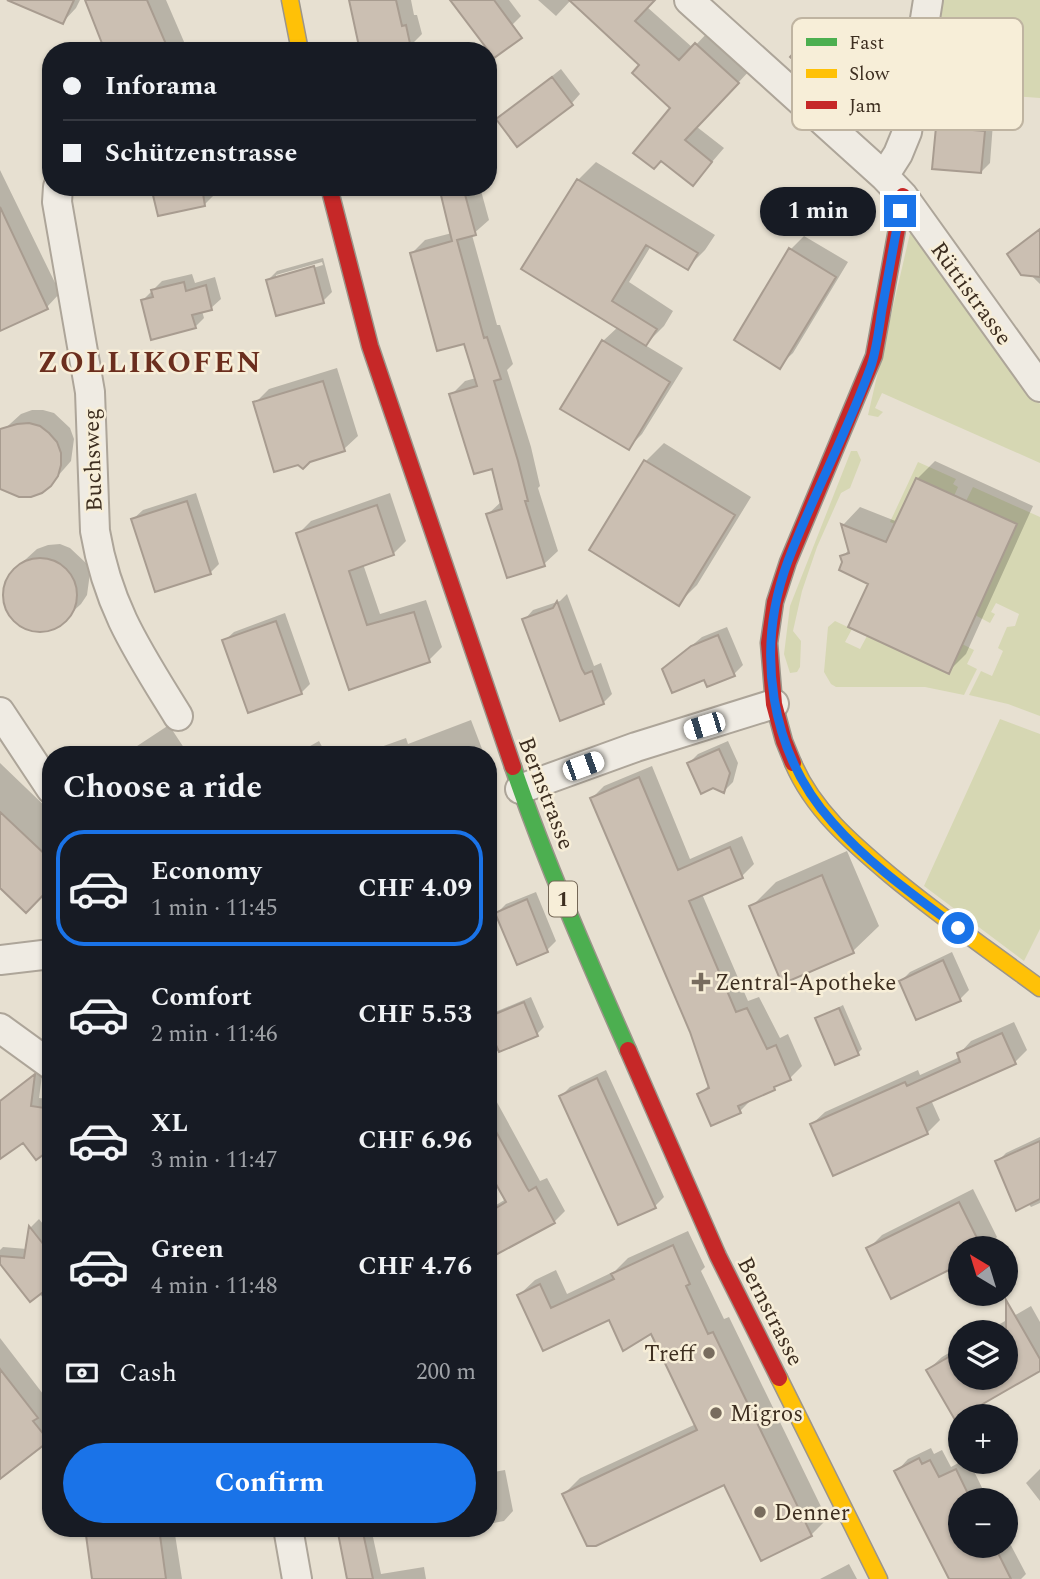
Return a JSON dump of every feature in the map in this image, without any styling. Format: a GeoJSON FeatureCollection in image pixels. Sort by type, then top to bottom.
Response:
{"type":"FeatureCollection","features":[{"type":"Feature","properties":{"kind":"main road"},"geometry":{"type":"LineString","coordinates":[[290,0],[298,42]]}},
{"type":"Feature","properties":{"kind":"main road","name":"Bernstrasse"},"geometry":{"type":"LineString","coordinates":[[331,196],[370,346],[520,789],[583,947],[718,1256],[879,1579]]}},
{"type":"Feature","properties":{"kind":"main road"},"geometry":{"type":"LineString","coordinates":[[903,196],[874,356],[788,562],[775,602],[769,643],[774,704],[795,768],[832,823],[918,898],[1040,988]]}},
{"type":"Feature","properties":{"kind":"street","name":"Rüttistrasse"},"geometry":{"type":"LineString","coordinates":[[689,0],[792,94]]}},
{"type":"Feature","properties":{"kind":"street"},"geometry":{"type":"LineString","coordinates":[[925,18],[928,0]]}},
{"type":"Feature","properties":{"kind":"street","name":"Rüttistrasse"},"geometry":{"type":"LineString","coordinates":[[833,130],[903,196],[1040,387]]}},
{"type":"Feature","properties":{"kind":"street"},"geometry":{"type":"LineString","coordinates":[[884,176],[898,154],[908,130]]}},
{"type":"Feature","properties":{"kind":"street","name":"Buchsweg"},"geometry":{"type":"LineString","coordinates":[[58,196],[59,214],[90,392],[95,531],[99,553],[120,618],[178,716]]}},
{"type":"Feature","properties":{"kind":"street"},"geometry":{"type":"LineString","coordinates":[[520,789],[636,747],[774,704]]}},
{"type":"Feature","properties":{"kind":"street"},"geometry":{"type":"LineString","coordinates":[[0,712],[42,775]]}},
{"type":"Feature","properties":{"kind":"street"},"geometry":{"type":"LineString","coordinates":[[0,960],[42,955]]}},
{"type":"Feature","properties":{"kind":"street"},"geometry":{"type":"LineString","coordinates":[[0,1028],[42,1058]]}},
{"type":"Feature","properties":{"kind":"street"},"geometry":{"type":"LineString","coordinates":[[290,1537],[297,1579]]}},
{"type":"Feature","properties":{"kind":"green space"},"geometry":{"type":"Polygon","coordinates":[[[938,0],[1040,0],[1040,98],[1023,97],[1023,18],[935,18],[938,0]]]}},
{"type":"Feature","properties":{"kind":"green space"},"geometry":{"type":"Polygon","coordinates":[[[911,229],[1040,404],[1040,463],[882,393],[875,408],[883,412],[878,417],[868,415],[911,229]]]}},
{"type":"Feature","properties":{"kind":"green space"},"geometry":{"type":"Polygon","coordinates":[[[851,451],[857,451],[861,460],[850,488],[841,493],[817,547],[802,591],[793,631],[801,641],[800,667],[797,672],[790,673],[784,654],[790,606],[851,451]]]}},
{"type":"Feature","properties":{"kind":"green space"},"geometry":{"type":"Polygon","coordinates":[[[918,462],[956,479],[953,484],[958,487],[954,496],[916,478],[895,524],[890,522],[918,462]]]}},
{"type":"Feature","properties":{"kind":"green space"},"geometry":{"type":"Polygon","coordinates":[[[973,487],[1040,517],[1040,716],[1008,704],[969,695],[981,671],[992,676],[1003,651],[998,648],[1007,627],[1015,626],[1019,614],[996,603],[991,612],[995,614],[990,623],[975,615],[966,501],[973,487]]]}},
{"type":"Feature","properties":{"kind":"green space"},"geometry":{"type":"Polygon","coordinates":[[[835,621],[852,629],[845,642],[860,649],[867,636],[949,673],[962,644],[974,650],[967,664],[977,669],[964,695],[925,687],[836,687],[824,672],[828,627],[835,621]]]}},
{"type":"Feature","properties":{"kind":"green space"},"geometry":{"type":"Polygon","coordinates":[[[1000,719],[1040,734],[1040,929],[1024,961],[924,886],[1000,719]]]}},
{"type":"Feature","properties":{"kind":"building"},"geometry":{"type":"Polygon","coordinates":[[[7,0],[74,0],[63,24],[7,0]]]}},
{"type":"Feature","properties":{"kind":"building"},"geometry":{"type":"Polygon","coordinates":[[[85,0],[147,0],[165,42],[101,42],[85,0]]]}},
{"type":"Feature","properties":{"kind":"building"},"geometry":{"type":"Polygon","coordinates":[[[349,0],[396,0],[402,26],[406,25],[410,42],[358,42],[349,0]]]}},
{"type":"Feature","properties":{"kind":"building"},"geometry":{"type":"Polygon","coordinates":[[[450,0],[494,0],[522,38],[497,56],[497,42],[482,42],[450,0]]]}},
{"type":"Feature","properties":{"kind":"building"},"geometry":{"type":"Polygon","coordinates":[[[569,0],[655,0],[635,21],[679,60],[695,43],[739,83],[685,140],[712,162],[693,186],[661,161],[654,169],[633,153],[670,108],[632,73],[639,65],[569,0]]]}},
{"type":"Feature","properties":{"kind":"building"},"geometry":{"type":"Polygon","coordinates":[[[552,77],[573,105],[517,147],[497,118],[552,77]]]}},
{"type":"Feature","properties":{"kind":"building"},"geometry":{"type":"Polygon","coordinates":[[[936,130],[985,131],[981,173],[932,169],[936,130]]]}},
{"type":"Feature","properties":{"kind":"building"},"geometry":{"type":"Polygon","coordinates":[[[577,179],[698,253],[688,270],[646,245],[612,301],[657,329],[646,346],[521,269],[577,179]]]}},
{"type":"Feature","properties":{"kind":"building"},"geometry":{"type":"Polygon","coordinates":[[[153,196],[203,196],[205,206],[158,216],[153,196]]]}},
{"type":"Feature","properties":{"kind":"building"},"geometry":{"type":"Polygon","coordinates":[[[441,196],[465,196],[476,235],[457,240],[484,338],[487,337],[501,379],[494,381],[545,566],[507,578],[486,514],[502,509],[492,469],[474,474],[449,394],[477,386],[464,344],[437,351],[410,253],[452,241],[441,196]]]}},
{"type":"Feature","properties":{"kind":"building"},"geometry":{"type":"Polygon","coordinates":[[[0,207],[48,309],[0,331],[0,207]]]}},
{"type":"Feature","properties":{"kind":"building"},"geometry":{"type":"Polygon","coordinates":[[[1040,229],[1040,277],[1021,275],[1007,254],[1040,229]]]}},
{"type":"Feature","properties":{"kind":"building"},"geometry":{"type":"Polygon","coordinates":[[[789,248],[836,277],[780,369],[734,340],[789,248]]]}},
{"type":"Feature","properties":{"kind":"building"},"geometry":{"type":"Polygon","coordinates":[[[314,266],[324,303],[276,316],[266,280],[314,266]]]}},
{"type":"Feature","properties":{"kind":"building"},"geometry":{"type":"Polygon","coordinates":[[[184,282],[186,291],[206,285],[212,310],[192,315],[196,328],[151,340],[141,300],[153,297],[151,290],[184,282]]]}},
{"type":"Feature","properties":{"kind":"building"},"geometry":{"type":"Polygon","coordinates":[[[602,340],[670,382],[629,450],[560,409],[602,340]]]}},
{"type":"Feature","properties":{"kind":"building"},"geometry":{"type":"Polygon","coordinates":[[[323,381],[345,451],[310,462],[303,469],[298,465],[274,472],[253,402],[323,381]]]}},
{"type":"Feature","properties":{"kind":"building"},"geometry":{"type":"Polygon","coordinates":[[[29,423],[40,426],[57,442],[61,465],[58,476],[42,493],[19,497],[0,489],[0,429],[29,423]]]}},
{"type":"Feature","properties":{"kind":"building"},"geometry":{"type":"Polygon","coordinates":[[[644,460],[735,515],[679,606],[589,550],[644,460]]]}},
{"type":"Feature","properties":{"kind":"building"},"geometry":{"type":"Polygon","coordinates":[[[916,478],[1017,524],[949,674],[848,627],[868,584],[839,570],[842,562],[840,556],[849,553],[841,524],[886,542],[916,478]]]}},
{"type":"Feature","properties":{"kind":"building"},"geometry":{"type":"Polygon","coordinates":[[[187,501],[211,574],[155,592],[131,519],[187,501]]]}},
{"type":"Feature","properties":{"kind":"building"},"geometry":{"type":"Polygon","coordinates":[[[377,505],[394,555],[349,571],[367,625],[414,612],[430,662],[349,690],[296,533],[377,505]]]}},
{"type":"Feature","properties":{"kind":"building"},"geometry":{"type":"Polygon","coordinates":[[[33,558],[47,558],[61,564],[71,574],[77,595],[71,616],[61,626],[47,632],[33,632],[19,626],[9,616],[3,602],[3,588],[9,574],[19,564],[33,558]]]}},
{"type":"Feature","properties":{"kind":"building"},"geometry":{"type":"Polygon","coordinates":[[[557,601],[582,669],[585,674],[592,671],[604,704],[560,721],[522,619],[553,608],[557,601]]]}},
{"type":"Feature","properties":{"kind":"building"},"geometry":{"type":"Polygon","coordinates":[[[276,621],[302,694],[248,713],[222,640],[276,621]]]}},
{"type":"Feature","properties":{"kind":"building"},"geometry":{"type":"Polygon","coordinates":[[[718,635],[735,676],[707,687],[704,680],[672,693],[662,669],[691,646],[718,635]]]}},
{"type":"Feature","properties":{"kind":"building"},"geometry":{"type":"Polygon","coordinates":[[[719,749],[730,773],[724,793],[713,788],[701,794],[687,763],[719,749]]]}},
{"type":"Feature","properties":{"kind":"building"},"geometry":{"type":"Polygon","coordinates":[[[639,777],[678,870],[730,847],[743,878],[689,901],[736,1012],[747,1008],[767,1049],[776,1045],[791,1080],[738,1106],[741,1113],[711,1126],[697,1094],[709,1088],[690,1032],[590,798],[639,777]]]}},
{"type":"Feature","properties":{"kind":"building"},"geometry":{"type":"Polygon","coordinates":[[[0,812],[42,852],[42,896],[26,913],[0,888],[0,812]]]}},
{"type":"Feature","properties":{"kind":"building"},"geometry":{"type":"Polygon","coordinates":[[[822,875],[854,953],[782,984],[749,906],[822,875]]]}},
{"type":"Feature","properties":{"kind":"building"},"geometry":{"type":"Polygon","coordinates":[[[527,899],[548,952],[517,965],[497,912],[527,899]]]}},
{"type":"Feature","properties":{"kind":"building"},"geometry":{"type":"Polygon","coordinates":[[[943,960],[961,1001],[916,1020],[899,981],[943,960]]]}},
{"type":"Feature","properties":{"kind":"building"},"geometry":{"type":"Polygon","coordinates":[[[524,1002],[538,1036],[499,1052],[497,1013],[524,1002]]]}},
{"type":"Feature","properties":{"kind":"building"},"geometry":{"type":"Polygon","coordinates":[[[839,1008],[859,1055],[835,1065],[815,1018],[839,1008]]]}},
{"type":"Feature","properties":{"kind":"building"},"geometry":{"type":"Polygon","coordinates":[[[1002,1033],[1016,1064],[917,1108],[928,1134],[833,1176],[810,1124],[905,1082],[907,1086],[960,1062],[957,1053],[1002,1033]]]}},
{"type":"Feature","properties":{"kind":"building"},"geometry":{"type":"Polygon","coordinates":[[[35,1074],[31,1106],[42,1108],[42,1156],[36,1160],[23,1143],[0,1159],[0,1101],[35,1074]]]}},
{"type":"Feature","properties":{"kind":"building"},"geometry":{"type":"Polygon","coordinates":[[[597,1078],[656,1208],[618,1225],[559,1096],[597,1078]]]}},
{"type":"Feature","properties":{"kind":"building"},"geometry":{"type":"Polygon","coordinates":[[[497,1133],[527,1188],[529,1191],[536,1187],[555,1223],[497,1254],[497,1208],[506,1202],[497,1186],[497,1133]]]}},
{"type":"Feature","properties":{"kind":"building"},"geometry":{"type":"Polygon","coordinates":[[[1040,1141],[1040,1199],[1016,1211],[995,1161],[1040,1141]]]}},
{"type":"Feature","properties":{"kind":"building"},"geometry":{"type":"Polygon","coordinates":[[[959,1202],[976,1236],[948,1236],[948,1270],[891,1299],[866,1248],[959,1202]]]}},
{"type":"Feature","properties":{"kind":"building"},"geometry":{"type":"Polygon","coordinates":[[[29,1226],[42,1243],[42,1293],[30,1302],[0,1264],[0,1256],[24,1258],[29,1226]]]}},
{"type":"Feature","properties":{"kind":"building"},"geometry":{"type":"Polygon","coordinates":[[[673,1245],[690,1284],[686,1286],[708,1334],[713,1332],[812,1536],[761,1561],[724,1485],[596,1546],[587,1546],[562,1494],[697,1430],[651,1334],[623,1351],[609,1320],[543,1351],[517,1295],[540,1284],[551,1308],[614,1279],[611,1274],[673,1245]]]}},
{"type":"Feature","properties":{"kind":"building"},"geometry":{"type":"Polygon","coordinates":[[[1006,1306],[1009,1306],[1018,1320],[1006,1320],[1006,1306]]]}},
{"type":"Feature","properties":{"kind":"building"},"geometry":{"type":"Polygon","coordinates":[[[1018,1321],[1040,1359],[1040,1371],[1018,1384],[1018,1321]]]}},
{"type":"Feature","properties":{"kind":"building"},"geometry":{"type":"Polygon","coordinates":[[[948,1357],[948,1390],[1007,1390],[983,1404],[948,1404],[948,1408],[926,1370],[948,1357]]]}},
{"type":"Feature","properties":{"kind":"building"},"geometry":{"type":"Polygon","coordinates":[[[0,1369],[38,1418],[33,1421],[42,1432],[42,1446],[0,1479],[0,1369]]]}},
{"type":"Feature","properties":{"kind":"building"},"geometry":{"type":"Polygon","coordinates":[[[919,1458],[922,1464],[930,1460],[939,1477],[948,1473],[958,1474],[965,1488],[948,1488],[948,1558],[1000,1558],[1011,1579],[949,1579],[894,1471],[919,1458]]]}},
{"type":"Feature","properties":{"kind":"building"},"geometry":{"type":"Polygon","coordinates":[[[86,1537],[160,1537],[166,1579],[92,1579],[86,1537]]]}},
{"type":"Feature","properties":{"kind":"building"},"geometry":{"type":"Polygon","coordinates":[[[339,1537],[364,1537],[373,1579],[347,1579],[339,1537]]]}},
{"type":"Feature","properties":{"kind":"traffic: fast"},"geometry":{"type":"LineString","coordinates":[[513,767],[553,874],[628,1050]]}},
{"type":"Feature","properties":{"kind":"traffic: slow"},"geometry":{"type":"LineString","coordinates":[[290,0],[298,42]]}},
{"type":"Feature","properties":{"kind":"traffic: slow"},"geometry":{"type":"LineString","coordinates":[[793,763],[822,811],[862,851],[927,904],[1040,988]]}},
{"type":"Feature","properties":{"kind":"traffic: slow"},"geometry":{"type":"LineString","coordinates":[[779,1378],[879,1579]]}},
{"type":"Feature","properties":{"kind":"traffic: jam"},"geometry":{"type":"LineString","coordinates":[[331,196],[370,346],[513,767]]}},
{"type":"Feature","properties":{"kind":"traffic: jam"},"geometry":{"type":"LineString","coordinates":[[793,763],[774,704],[769,643],[775,602],[788,562],[874,356],[903,196]]}},
{"type":"Feature","properties":{"kind":"traffic: jam"},"geometry":{"type":"LineString","coordinates":[[628,1050],[718,1256],[779,1378]]}},
{"type":"Feature","properties":{"kind":"place","name":"Zentral-Apotheke"},"geometry":{"type":"Point","coordinates":[701,982]}},
{"type":"Feature","properties":{"kind":"place","name":"Treff"},"geometry":{"type":"Point","coordinates":[709,1353]}},
{"type":"Feature","properties":{"kind":"place","name":"Migros"},"geometry":{"type":"Point","coordinates":[716,1413]}},
{"type":"Feature","properties":{"kind":"place","name":"Denner"},"geometry":{"type":"Point","coordinates":[760,1512]}},
{"type":"Feature","properties":{"kind":"district","name":"ZOLLIKOFEN"},"geometry":{"type":"Point","coordinates":[150,362]}},
{"type":"Feature","properties":{"kind":"route"},"geometry":{"type":"LineString","coordinates":[[900,211],[870,369],[788,562],[775,602],[769,643],[771,674],[774,704],[784,741],[795,768],[817,804],[852,843],[958,928]]}}]}
